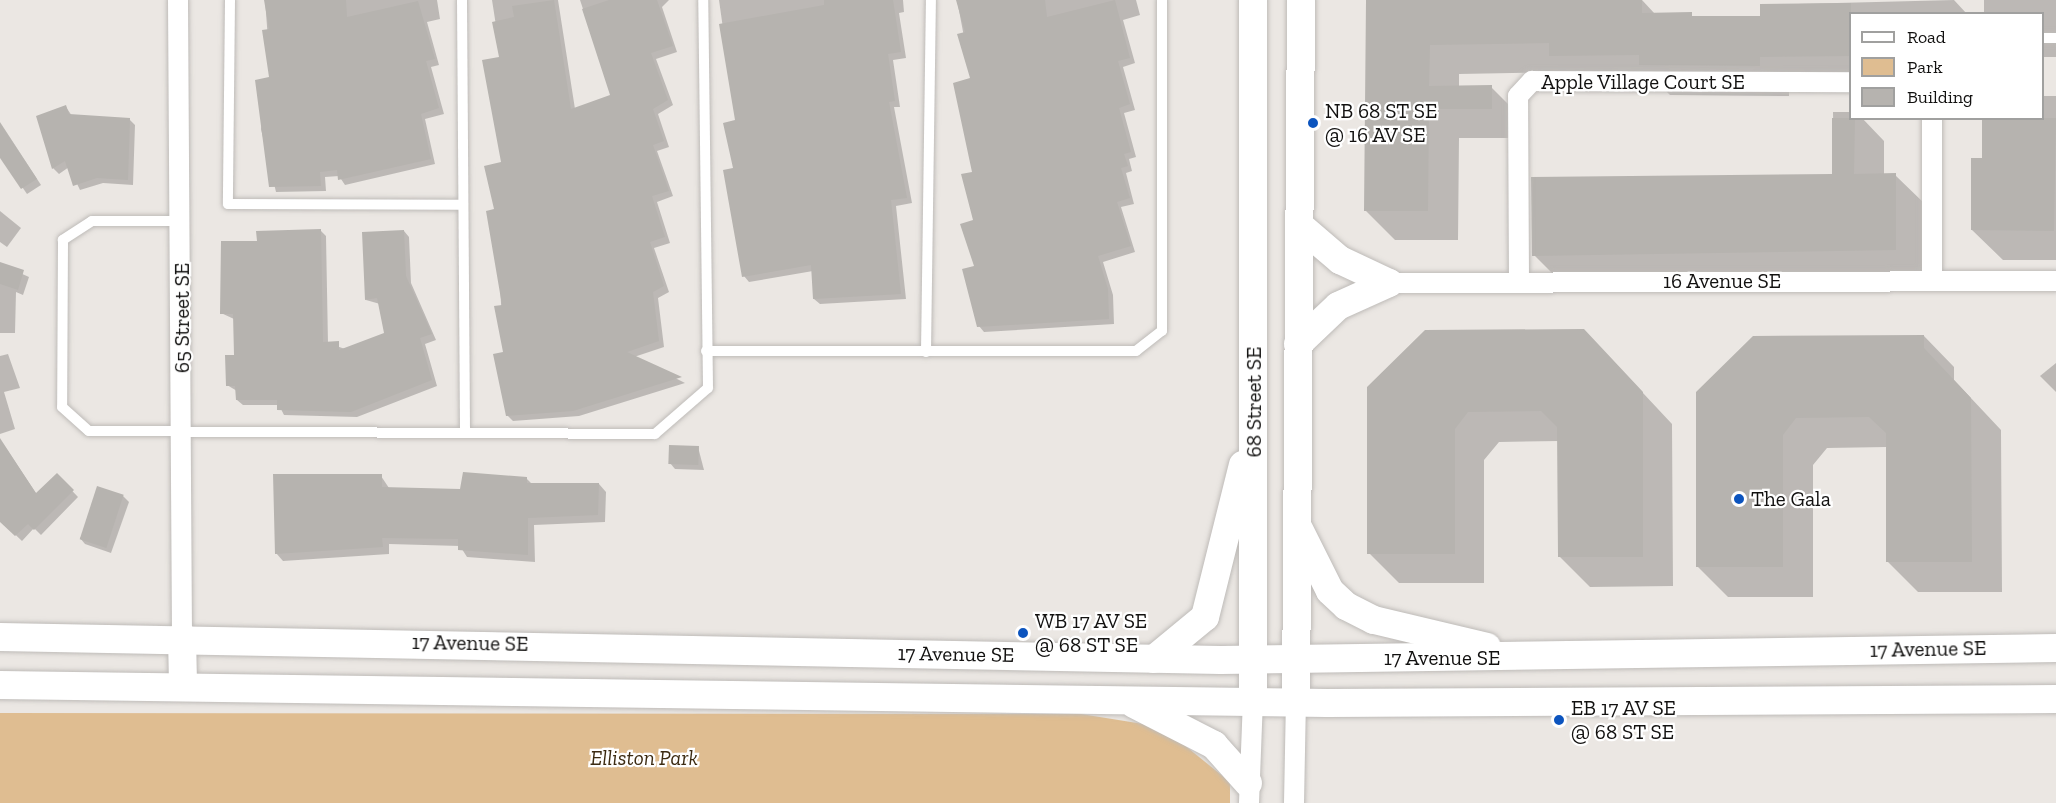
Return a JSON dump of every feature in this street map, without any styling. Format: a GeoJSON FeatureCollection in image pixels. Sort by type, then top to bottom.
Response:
{"type":"FeatureCollection","features":[{"type":"Feature","properties":{"kind":"main road","name":"68 Street SE"},"geometry":{"type":"LineString","coordinates":[[1252,0],[1253,701]]}},
{"type":"Feature","properties":{"kind":"main road","name":"68 Street SE"},"geometry":{"type":"LineString","coordinates":[[1296,702],[1301,0]]}},
{"type":"Feature","properties":{"kind":"main road"},"geometry":{"type":"LineString","coordinates":[[1299,225],[1340,260],[1389,283]]}},
{"type":"Feature","properties":{"kind":"main road"},"geometry":{"type":"LineString","coordinates":[[1298,344],[1338,306],[1389,283]]}},
{"type":"Feature","properties":{"kind":"main road"},"geometry":{"type":"LineString","coordinates":[[1154,659],[1205,617],[1253,423]]}},
{"type":"Feature","properties":{"kind":"main road"},"geometry":{"type":"LineString","coordinates":[[1297,524],[1330,591],[1346,606],[1374,620],[1528,657]]}},
{"type":"Feature","properties":{"kind":"main road"},"geometry":{"type":"LineString","coordinates":[[182,636],[183,685]]}},
{"type":"Feature","properties":{"kind":"main road","name":"17 Avenue SE"},"geometry":{"type":"LineString","coordinates":[[0,637],[182,636],[1254,660],[2056,648]]}},
{"type":"Feature","properties":{"kind":"main road","name":"17 Avenue SE"},"geometry":{"type":"LineString","coordinates":[[0,685],[183,685],[1107,696],[1296,702],[2056,699]]}},
{"type":"Feature","properties":{"kind":"main road"},"geometry":{"type":"LineString","coordinates":[[1107,696],[1151,709],[1194,731],[1229,757],[1249,793]]}},
{"type":"Feature","properties":{"kind":"street","name":"65 Street SE"},"geometry":{"type":"LineString","coordinates":[[178,0],[182,221],[182,636]]}},
{"type":"Feature","properties":{"kind":"street","name":"Apple Village Court SE"},"geometry":{"type":"LineString","coordinates":[[1519,280],[1518,96],[1532,81],[1849,82]]}},
{"type":"Feature","properties":{"kind":"street"},"geometry":{"type":"LineString","coordinates":[[1932,120],[1932,281]]}},
{"type":"Feature","properties":{"kind":"street","name":"16 Avenue SE"},"geometry":{"type":"LineString","coordinates":[[1389,283],[1519,280],[2056,281]]}},
{"type":"Feature","properties":{"kind":"street","name":"68 Street SE"},"geometry":{"type":"LineString","coordinates":[[1249,793],[1253,701]]}},
{"type":"Feature","properties":{"kind":"street","name":"68 Street SE"},"geometry":{"type":"LineString","coordinates":[[1294,803],[1296,702]]}},
{"type":"Feature","properties":{"kind":"lane"},"geometry":{"type":"LineString","coordinates":[[230,0],[228,204],[461,205]]}},
{"type":"Feature","properties":{"kind":"lane"},"geometry":{"type":"LineString","coordinates":[[462,0],[461,205],[465,432]]}},
{"type":"Feature","properties":{"kind":"lane"},"geometry":{"type":"LineString","coordinates":[[182,221],[92,221],[63,240],[62,408],[89,431],[182,434],[465,432],[655,434],[708,388],[703,0]]}},
{"type":"Feature","properties":{"kind":"lane"},"geometry":{"type":"LineString","coordinates":[[926,351],[931,0]]}},
{"type":"Feature","properties":{"kind":"lane"},"geometry":{"type":"LineString","coordinates":[[706,351],[1136,351],[1162,331],[1162,0]]}},
{"type":"Feature","properties":{"kind":"green space","name":"Elliston Park"},"geometry":{"type":"Polygon","coordinates":[[[0,713],[1081,714],[1162,727],[1230,782],[1230,803],[0,803],[0,713]]]}},
{"type":"Feature","properties":{"kind":"building"},"geometry":{"type":"Polygon","coordinates":[[[264,0],[346,0],[347,17],[418,1],[435,59],[426,61],[439,108],[421,114],[431,159],[338,180],[337,170],[320,172],[321,186],[269,187],[255,80],[269,77],[262,30],[269,29],[264,0]]]}},
{"type":"Feature","properties":{"kind":"building"},"geometry":{"type":"Polygon","coordinates":[[[554,0],[571,109],[610,95],[582,9],[609,0],[657,0],[673,46],[651,53],[668,100],[653,109],[664,141],[653,145],[669,191],[652,196],[665,237],[650,242],[664,286],[653,292],[659,341],[627,352],[682,377],[573,411],[506,416],[493,354],[503,352],[494,306],[502,305],[486,211],[494,209],[484,166],[501,162],[482,60],[499,57],[492,22],[514,17],[512,6],[554,0]]]}},
{"type":"Feature","properties":{"kind":"building"},"geometry":{"type":"Polygon","coordinates":[[[824,0],[893,0],[901,52],[888,54],[895,101],[889,102],[907,198],[891,200],[901,294],[813,299],[811,265],[742,277],[723,170],[733,168],[723,123],[735,120],[719,24],[824,5],[824,0]]]}},
{"type":"Feature","properties":{"kind":"building"},"geometry":{"type":"Polygon","coordinates":[[[956,0],[1045,0],[1047,17],[1115,0],[1130,58],[1118,61],[1130,104],[1119,108],[1131,152],[1124,154],[1128,166],[1121,168],[1130,198],[1117,202],[1131,246],[1098,256],[1108,289],[1109,319],[977,327],[962,269],[974,266],[960,224],[973,220],[961,174],[972,172],[953,83],[970,78],[957,34],[965,32],[956,0]]]}},
{"type":"Feature","properties":{"kind":"building"},"geometry":{"type":"Polygon","coordinates":[[[1366,0],[1642,0],[1642,13],[1692,12],[1692,16],[1760,16],[1760,4],[1851,3],[1849,56],[1760,57],[1760,66],[1639,65],[1639,55],[1549,56],[1549,43],[1430,45],[1429,86],[1492,85],[1492,109],[1429,109],[1428,211],[1364,211],[1366,0]]]}},
{"type":"Feature","properties":{"kind":"building"},"geometry":{"type":"Polygon","coordinates":[[[66,105],[69,114],[130,118],[128,180],[97,178],[73,186],[65,161],[52,169],[36,116],[66,105]]]}},
{"type":"Feature","properties":{"kind":"building"},"geometry":{"type":"Polygon","coordinates":[[[1832,118],[1855,120],[1854,174],[1896,173],[1896,250],[1532,256],[1531,177],[1832,174],[1832,118]]]}},
{"type":"Feature","properties":{"kind":"building"},"geometry":{"type":"Polygon","coordinates":[[[2056,118],[2054,231],[1971,230],[1971,158],[1982,158],[1982,120],[2056,118]]]}},
{"type":"Feature","properties":{"kind":"building"},"geometry":{"type":"Polygon","coordinates":[[[0,123],[37,179],[21,189],[0,158],[0,123]]]}},
{"type":"Feature","properties":{"kind":"building"},"geometry":{"type":"Polygon","coordinates":[[[321,229],[323,342],[339,341],[339,350],[384,333],[377,298],[365,300],[362,232],[404,230],[406,276],[432,334],[420,338],[432,380],[351,412],[277,410],[277,400],[236,400],[235,386],[226,386],[225,355],[234,355],[233,314],[220,314],[221,241],[257,241],[256,231],[321,229]]]}},
{"type":"Feature","properties":{"kind":"building"},"geometry":{"type":"Polygon","coordinates":[[[0,262],[24,270],[18,290],[0,284],[0,262]]]}},
{"type":"Feature","properties":{"kind":"building"},"geometry":{"type":"Polygon","coordinates":[[[1584,329],[1643,392],[1643,557],[1558,557],[1557,427],[1541,411],[1468,412],[1455,429],[1455,554],[1367,554],[1367,387],[1425,330],[1584,329]]]}},
{"type":"Feature","properties":{"kind":"building","name":"The Gala"},"geometry":{"type":"Polygon","coordinates":[[[1924,335],[1924,348],[1971,398],[1972,562],[1886,562],[1886,433],[1869,417],[1796,418],[1783,435],[1783,567],[1696,567],[1696,392],[1753,336],[1924,335]]]}},
{"type":"Feature","properties":{"kind":"building"},"geometry":{"type":"Polygon","coordinates":[[[0,439],[36,493],[57,473],[74,490],[34,530],[28,524],[15,536],[0,522],[0,439]]]}},
{"type":"Feature","properties":{"kind":"building"},"geometry":{"type":"Polygon","coordinates":[[[669,445],[699,446],[698,465],[668,464],[669,445]]]}},
{"type":"Feature","properties":{"kind":"building"},"geometry":{"type":"Polygon","coordinates":[[[463,472],[527,477],[527,483],[599,483],[598,515],[528,518],[528,555],[458,550],[458,539],[382,538],[383,547],[275,554],[273,474],[382,474],[382,487],[460,489],[463,472]]]}},
{"type":"Feature","properties":{"kind":"building"},"geometry":{"type":"Polygon","coordinates":[[[97,486],[124,495],[106,548],[80,539],[97,486]]]}},
{"type":"Feature","properties":{"kind":"place","name":"NB 68 ST SE @ 16 AV SE"},"geometry":{"type":"Point","coordinates":[1313,123]}},
{"type":"Feature","properties":{"kind":"place","name":"The Gala"},"geometry":{"type":"Point","coordinates":[1739,499]}},
{"type":"Feature","properties":{"kind":"place","name":"WB 17 AV SE @ 68 ST SE"},"geometry":{"type":"Point","coordinates":[1023,633]}},
{"type":"Feature","properties":{"kind":"place","name":"EB 17 AV SE @ 68 ST SE"},"geometry":{"type":"Point","coordinates":[1559,720]}}]}
